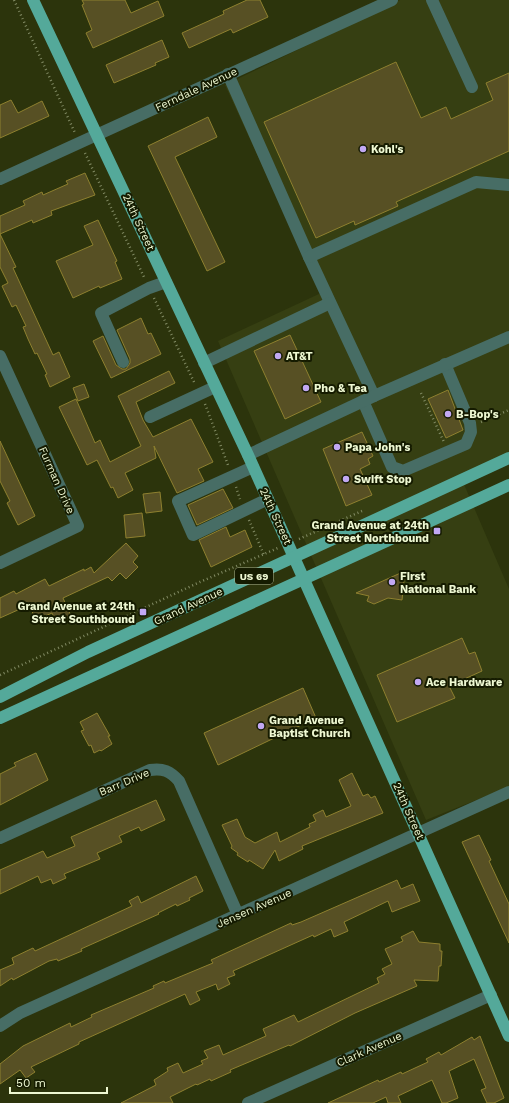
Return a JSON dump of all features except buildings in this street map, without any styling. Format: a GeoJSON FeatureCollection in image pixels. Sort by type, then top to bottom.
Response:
{"type":"FeatureCollection","features":[{"type":"Feature","properties":{"kind":"main road","name":"24th Street"},"geometry":{"type":"LineString","coordinates":[[33,0],[216,386],[305,579],[509,1036]]}},
{"type":"Feature","properties":{"kind":"main road","name":"Grand Avenue"},"geometry":{"type":"LineString","coordinates":[[0,697],[88,652],[509,458]]}},
{"type":"Feature","properties":{"kind":"main road","name":"US 69"},"geometry":{"type":"LineString","coordinates":[[0,718],[509,485]]}},
{"type":"Feature","properties":{"kind":"street","name":"Ferndale Avenue"},"geometry":{"type":"LineString","coordinates":[[0,179],[392,0]]}},
{"type":"Feature","properties":{"kind":"street"},"geometry":{"type":"LineString","coordinates":[[432,0],[472,87]]}},
{"type":"Feature","properties":{"kind":"street"},"geometry":{"type":"LineString","coordinates":[[228,74],[330,303],[368,398],[392,467],[403,471],[466,444],[471,430],[470,423],[444,364]]}},
{"type":"Feature","properties":{"kind":"street"},"geometry":{"type":"LineString","coordinates":[[309,257],[476,182],[509,185]]}},
{"type":"Feature","properties":{"kind":"street"},"geometry":{"type":"LineString","coordinates":[[123,362],[101,313],[149,288],[166,282]]}},
{"type":"Feature","properties":{"kind":"street"},"geometry":{"type":"LineString","coordinates":[[204,363],[330,303]]}},
{"type":"Feature","properties":{"kind":"street"},"geometry":{"type":"LineString","coordinates":[[248,455],[368,398],[509,337]]}},
{"type":"Feature","properties":{"kind":"street","name":"Furman Drive"},"geometry":{"type":"LineString","coordinates":[[0,356],[78,526],[0,563]]}},
{"type":"Feature","properties":{"kind":"street"},"geometry":{"type":"LineString","coordinates":[[150,417],[216,386]]}},
{"type":"Feature","properties":{"kind":"street"},"geometry":{"type":"LineString","coordinates":[[253,467],[178,501],[193,535],[268,499]]}},
{"type":"Feature","properties":{"kind":"street","name":"Barr Drive"},"geometry":{"type":"LineString","coordinates":[[0,838],[150,770],[162,768],[172,773],[179,781],[238,914]]}},
{"type":"Feature","properties":{"kind":"street","name":"Jensen Avenue"},"geometry":{"type":"LineString","coordinates":[[0,1026],[20,1013],[509,792]]}},
{"type":"Feature","properties":{"kind":"street","name":"Clark Avenue"},"geometry":{"type":"LineString","coordinates":[[248,1103],[491,995]]}},
{"type":"Feature","properties":{"kind":"path"},"geometry":{"type":"LineString","coordinates":[[0,675],[264,554],[245,510],[208,410],[14,0]]}},
{"type":"Feature","properties":{"kind":"path"},"geometry":{"type":"LineString","coordinates":[[421,393],[449,452]]}},
{"type":"Feature","properties":{"kind":"path"},"geometry":{"type":"LineString","coordinates":[[471,430],[481,426],[480,422],[509,410]]}},
{"type":"Feature","properties":{"kind":"shaded area"},"geometry":{"type":"Polygon","coordinates":[[[400,0],[509,0],[509,453],[460,475],[509,589],[509,787],[426,820],[218,341],[321,293],[225,85],[400,0]]]}},
{"type":"Feature","properties":{"kind":"place","name":"Kohl's"},"geometry":{"type":"Point","coordinates":[363,149]}},
{"type":"Feature","properties":{"kind":"place","name":"AT&T"},"geometry":{"type":"Point","coordinates":[278,356]}},
{"type":"Feature","properties":{"kind":"place","name":"Pho & Tea"},"geometry":{"type":"Point","coordinates":[306,388]}},
{"type":"Feature","properties":{"kind":"place","name":"B-Bop's"},"geometry":{"type":"Point","coordinates":[448,414]}},
{"type":"Feature","properties":{"kind":"place","name":"Papa John's"},"geometry":{"type":"Point","coordinates":[337,447]}},
{"type":"Feature","properties":{"kind":"place","name":"Swift Stop"},"geometry":{"type":"Point","coordinates":[346,479]}},
{"type":"Feature","properties":{"kind":"place","name":"Grand Avenue at 24th Street Northbound"},"geometry":{"type":"Point","coordinates":[437,531]}},
{"type":"Feature","properties":{"kind":"place","name":"First National Bank"},"geometry":{"type":"Point","coordinates":[392,582]}},
{"type":"Feature","properties":{"kind":"place","name":"Grand Avenue at 24th Street Southbound"},"geometry":{"type":"Point","coordinates":[143,612]}},
{"type":"Feature","properties":{"kind":"place","name":"Ace Hardware"},"geometry":{"type":"Point","coordinates":[418,682]}},
{"type":"Feature","properties":{"kind":"place","name":"Grand Avenue Baptist Church"},"geometry":{"type":"Point","coordinates":[261,726]}}]}
